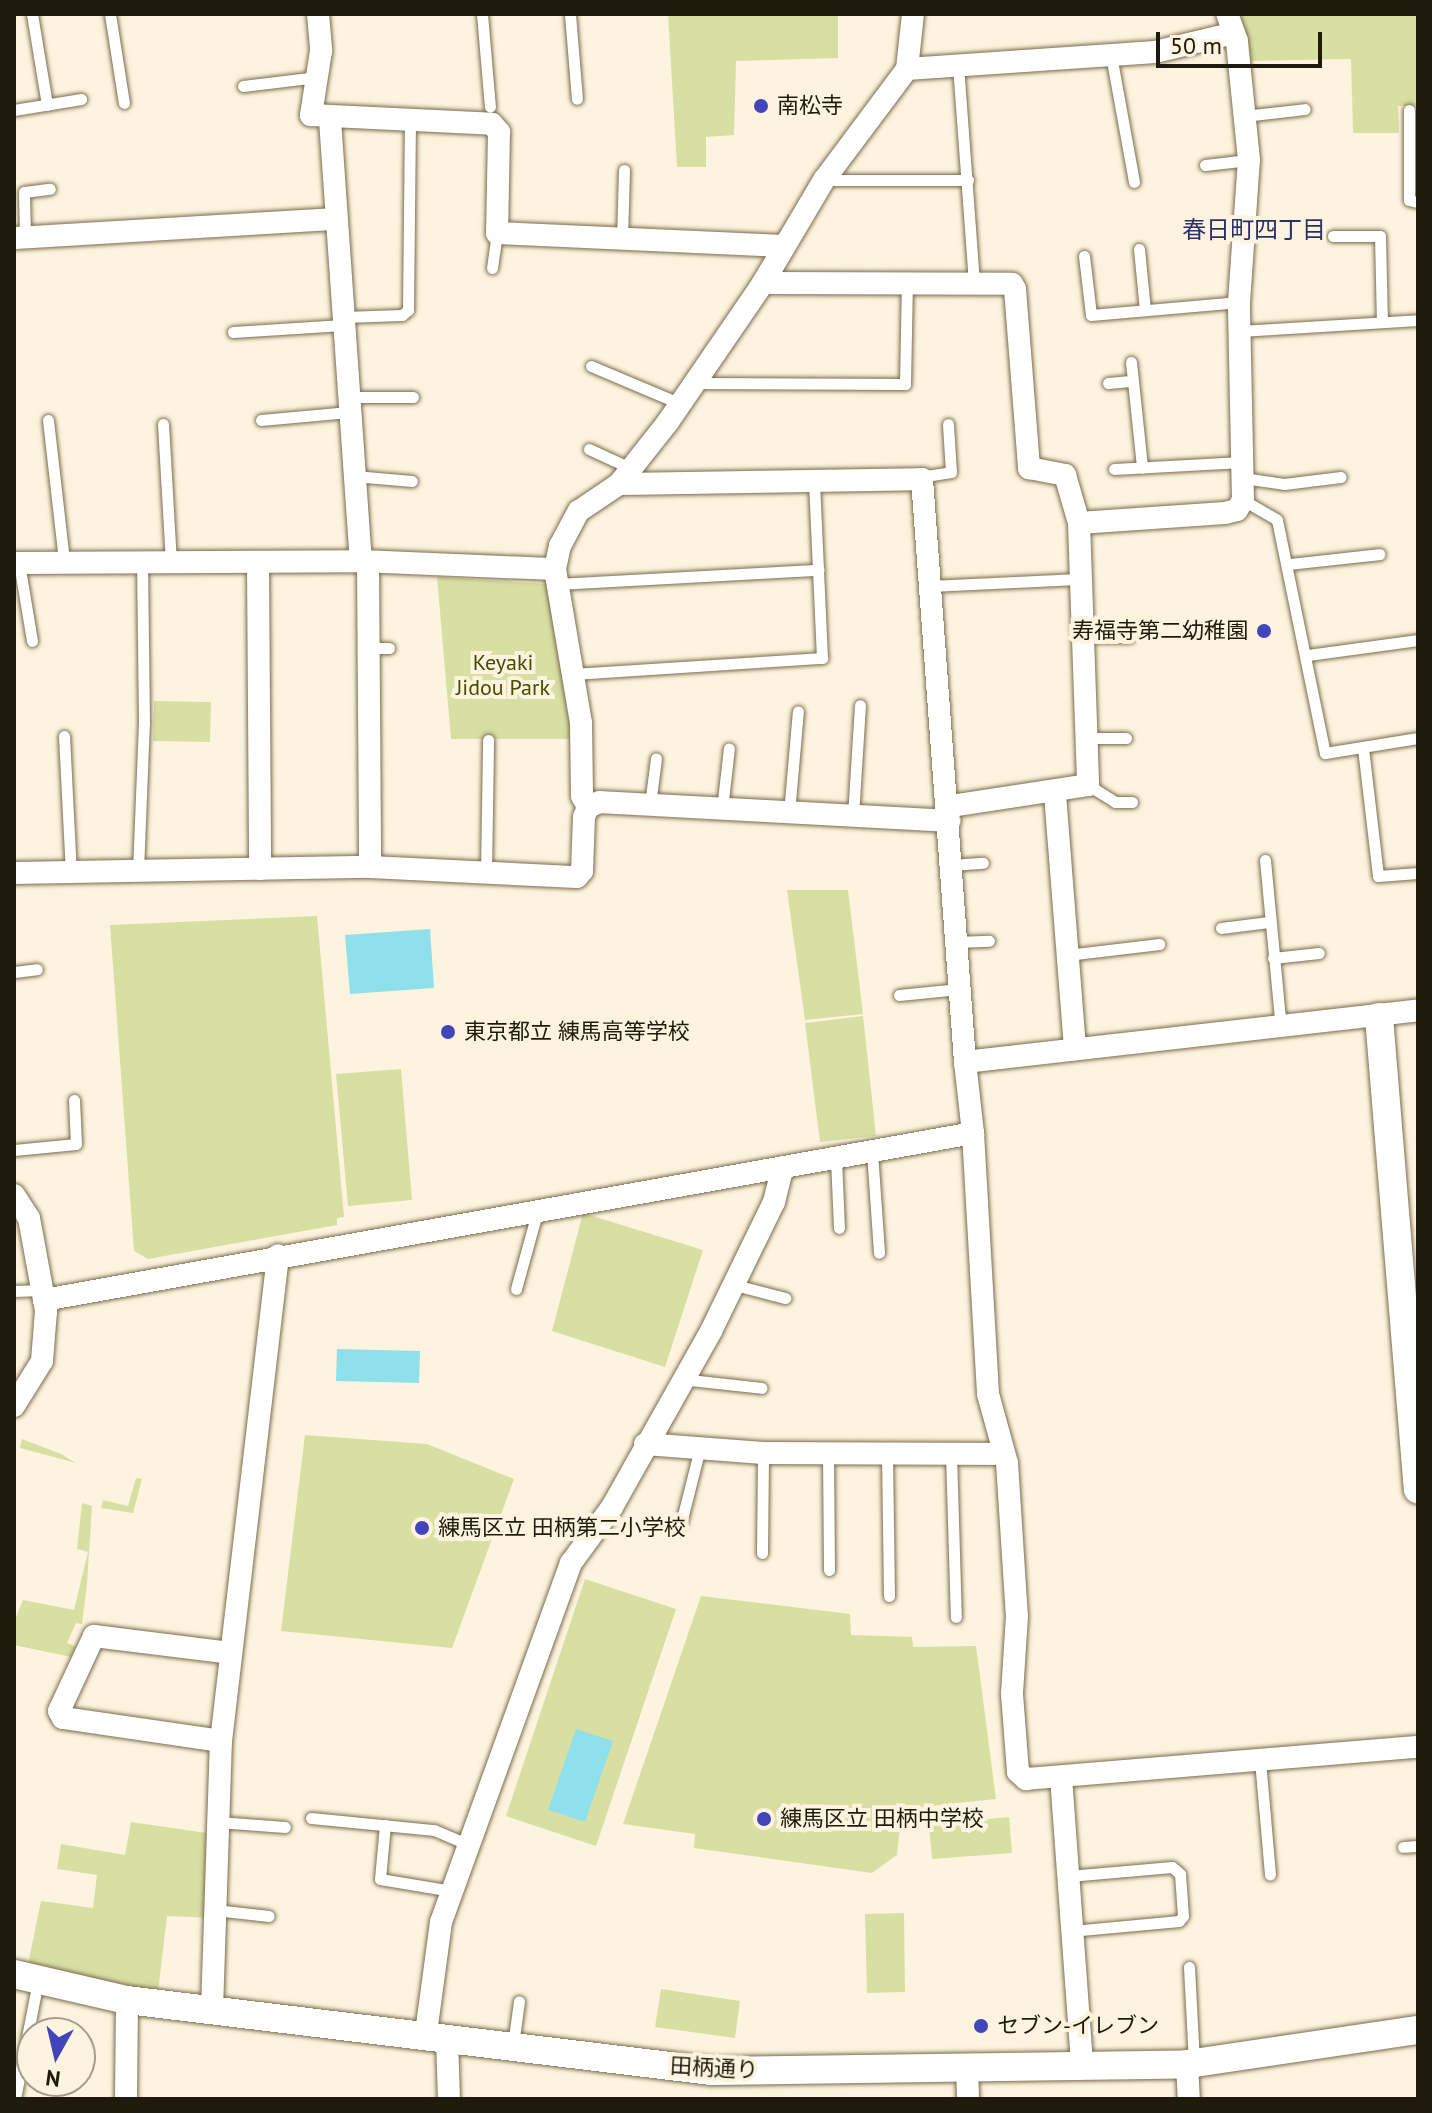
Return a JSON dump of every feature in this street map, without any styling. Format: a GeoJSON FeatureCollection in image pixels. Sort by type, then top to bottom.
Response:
{"type":"FeatureCollection","features":[{"type":"Feature","properties":{"kind":"street"},"geometry":{"type":"LineString","coordinates":[[318,14],[321,51],[309,112],[330,120],[410,118],[497,128],[497,233],[784,246]]}},
{"type":"Feature","properties":{"kind":"street"},"geometry":{"type":"LineString","coordinates":[[14,873],[370,867],[580,875],[588,807],[582,796],[581,723],[556,576],[560,546],[579,511],[626,477],[681,404],[763,283],[824,180],[907,69],[913,14]]}},
{"type":"Feature","properties":{"kind":"street"},"geometry":{"type":"LineString","coordinates":[[907,69],[1155,52],[1230,23],[1249,160],[1239,302],[1243,480],[1237,510],[1079,523]]}},
{"type":"Feature","properties":{"kind":"street"},"geometry":{"type":"LineString","coordinates":[[330,120],[333,219],[354,476],[364,562],[379,648],[370,867]]}},
{"type":"Feature","properties":{"kind":"street"},"geometry":{"type":"LineString","coordinates":[[19,238],[333,219]]}},
{"type":"Feature","properties":{"kind":"street"},"geometry":{"type":"LineString","coordinates":[[588,807],[600,802],[853,816],[950,814],[1088,785],[1079,523],[1065,475],[1029,468],[1014,286],[763,283]]}},
{"type":"Feature","properties":{"kind":"street"},"geometry":{"type":"LineString","coordinates":[[626,477],[814,480],[920,477],[950,814],[955,942],[973,1133],[988,1394],[1004,1454],[1017,1616],[1012,1694],[1018,1772],[1026,1779],[1061,1777],[1418,1747]]}},
{"type":"Feature","properties":{"kind":"street"},"geometry":{"type":"LineString","coordinates":[[17,563],[364,562],[556,576]]}},
{"type":"Feature","properties":{"kind":"street"},"geometry":{"type":"LineString","coordinates":[[258,564],[260,869]]}},
{"type":"Feature","properties":{"kind":"street"},"geometry":{"type":"LineString","coordinates":[[1055,794],[1075,1049]]}},
{"type":"Feature","properties":{"kind":"street"},"geometry":{"type":"LineString","coordinates":[[965,1062],[1281,1029],[1418,1010]]}},
{"type":"Feature","properties":{"kind":"street"},"geometry":{"type":"LineString","coordinates":[[1379,1017],[1418,1489]]}},
{"type":"Feature","properties":{"kind":"street"},"geometry":{"type":"LineString","coordinates":[[43,1295],[973,1133]]}},
{"type":"Feature","properties":{"kind":"street"},"geometry":{"type":"LineString","coordinates":[[449,2099],[437,2035],[441,1922],[452,1891],[571,1563],[612,1507],[735,1285],[774,1202],[783,1167]]}},
{"type":"Feature","properties":{"kind":"street"},"geometry":{"type":"LineString","coordinates":[[14,1195],[29,1218],[43,1295],[42,1361],[16,1402]]}},
{"type":"Feature","properties":{"kind":"street"},"geometry":{"type":"LineString","coordinates":[[212,2010],[221,1741],[278,1255]]}},
{"type":"Feature","properties":{"kind":"street"},"geometry":{"type":"LineString","coordinates":[[645,1444],[763,1453],[1004,1454]]}},
{"type":"Feature","properties":{"kind":"street"},"geometry":{"type":"LineString","coordinates":[[221,1741],[63,1718],[59,1711],[94,1636],[230,1653]]}},
{"type":"Feature","properties":{"kind":"street"},"geometry":{"type":"LineString","coordinates":[[1061,1777],[1082,2066]]}},
{"type":"Feature","properties":{"kind":"street","name":"田柄通り"},"geometry":{"type":"LineString","coordinates":[[26,1977],[127,2000],[437,2035],[711,2071],[1191,2064],[1418,2030]]}},
{"type":"Feature","properties":{"kind":"street"},"geometry":{"type":"LineString","coordinates":[[126,2099],[127,2000]]}},
{"type":"Feature","properties":{"kind":"street"},"geometry":{"type":"LineString","coordinates":[[1189,2099],[1191,2064]]}},
{"type":"Feature","properties":{"kind":"street"},"geometry":{"type":"LineString","coordinates":[[967,2067],[968,2099]]}},
{"type":"Feature","properties":{"kind":"lane"},"geometry":{"type":"LineString","coordinates":[[32,14],[47,105]]}},
{"type":"Feature","properties":{"kind":"lane"},"geometry":{"type":"LineString","coordinates":[[110,14],[124,103]]}},
{"type":"Feature","properties":{"kind":"lane"},"geometry":{"type":"LineString","coordinates":[[482,14],[490,107]]}},
{"type":"Feature","properties":{"kind":"lane"},"geometry":{"type":"LineString","coordinates":[[570,14],[577,99]]}},
{"type":"Feature","properties":{"kind":"lane"},"geometry":{"type":"LineString","coordinates":[[1111,55],[1134,182]]}},
{"type":"Feature","properties":{"kind":"lane"},"geometry":{"type":"LineString","coordinates":[[958,65],[974,284]]}},
{"type":"Feature","properties":{"kind":"lane"},"geometry":{"type":"LineString","coordinates":[[243,86],[317,77]]}},
{"type":"Feature","properties":{"kind":"lane"},"geometry":{"type":"LineString","coordinates":[[14,110],[81,99]]}},
{"type":"Feature","properties":{"kind":"lane"},"geometry":{"type":"LineString","coordinates":[[1244,116],[1305,109]]}},
{"type":"Feature","properties":{"kind":"lane"},"geometry":{"type":"LineString","coordinates":[[1409,110],[1409,200],[1418,202]]}},
{"type":"Feature","properties":{"kind":"lane"},"geometry":{"type":"LineString","coordinates":[[233,332],[402,315],[408,310],[410,118]]}},
{"type":"Feature","properties":{"kind":"lane"},"geometry":{"type":"LineString","coordinates":[[1205,165],[1249,160]]}},
{"type":"Feature","properties":{"kind":"lane"},"geometry":{"type":"LineString","coordinates":[[622,239],[624,170]]}},
{"type":"Feature","properties":{"kind":"lane"},"geometry":{"type":"LineString","coordinates":[[824,180],[968,180]]}},
{"type":"Feature","properties":{"kind":"lane"},"geometry":{"type":"LineString","coordinates":[[19,238],[24,192],[50,189]]}},
{"type":"Feature","properties":{"kind":"lane"},"geometry":{"type":"LineString","coordinates":[[492,268],[497,233]]}},
{"type":"Feature","properties":{"kind":"lane"},"geometry":{"type":"LineString","coordinates":[[1333,236],[1380,236],[1382,322]]}},
{"type":"Feature","properties":{"kind":"lane"},"geometry":{"type":"LineString","coordinates":[[1139,249],[1145,310]]}},
{"type":"Feature","properties":{"kind":"lane"},"geometry":{"type":"LineString","coordinates":[[1084,256],[1091,315],[1239,302]]}},
{"type":"Feature","properties":{"kind":"lane"},"geometry":{"type":"LineString","coordinates":[[695,383],[905,384],[907,283]]}},
{"type":"Feature","properties":{"kind":"lane"},"geometry":{"type":"LineString","coordinates":[[1240,331],[1418,320]]}},
{"type":"Feature","properties":{"kind":"lane"},"geometry":{"type":"LineString","coordinates":[[1131,362],[1142,467]]}},
{"type":"Feature","properties":{"kind":"lane"},"geometry":{"type":"LineString","coordinates":[[591,366],[681,404]]}},
{"type":"Feature","properties":{"kind":"lane"},"geometry":{"type":"LineString","coordinates":[[1108,383],[1133,381]]}},
{"type":"Feature","properties":{"kind":"lane"},"geometry":{"type":"LineString","coordinates":[[261,420],[349,404],[413,397]]}},
{"type":"Feature","properties":{"kind":"lane"},"geometry":{"type":"LineString","coordinates":[[48,420],[64,561]]}},
{"type":"Feature","properties":{"kind":"lane"},"geometry":{"type":"LineString","coordinates":[[163,424],[171,561]]}},
{"type":"Feature","properties":{"kind":"lane"},"geometry":{"type":"LineString","coordinates":[[920,477],[951,472],[948,424]]}},
{"type":"Feature","properties":{"kind":"lane"},"geometry":{"type":"LineString","coordinates":[[589,449],[626,477]]}},
{"type":"Feature","properties":{"kind":"lane"},"geometry":{"type":"LineString","coordinates":[[1114,469],[1142,467],[1284,484],[1341,477]]}},
{"type":"Feature","properties":{"kind":"lane"},"geometry":{"type":"LineString","coordinates":[[354,476],[412,481]]}},
{"type":"Feature","properties":{"kind":"lane"},"geometry":{"type":"LineString","coordinates":[[573,674],[819,660],[824,656],[814,480]]}},
{"type":"Feature","properties":{"kind":"lane"},"geometry":{"type":"LineString","coordinates":[[1243,480],[1276,517],[1308,655],[1325,753],[1418,738]]}},
{"type":"Feature","properties":{"kind":"lane"},"geometry":{"type":"LineString","coordinates":[[1289,564],[1379,554]]}},
{"type":"Feature","properties":{"kind":"lane"},"geometry":{"type":"LineString","coordinates":[[138,871],[144,723],[142,561]]}},
{"type":"Feature","properties":{"kind":"lane"},"geometry":{"type":"LineString","coordinates":[[17,563],[32,641]]}},
{"type":"Feature","properties":{"kind":"lane"},"geometry":{"type":"LineString","coordinates":[[556,576],[819,570]]}},
{"type":"Feature","properties":{"kind":"lane"},"geometry":{"type":"LineString","coordinates":[[930,586],[1081,579]]}},
{"type":"Feature","properties":{"kind":"lane"},"geometry":{"type":"LineString","coordinates":[[1083,637],[1129,637]]}},
{"type":"Feature","properties":{"kind":"lane"},"geometry":{"type":"LineString","coordinates":[[1308,655],[1418,640]]}},
{"type":"Feature","properties":{"kind":"lane"},"geometry":{"type":"LineString","coordinates":[[853,816],[860,705]]}},
{"type":"Feature","properties":{"kind":"lane"},"geometry":{"type":"LineString","coordinates":[[789,813],[798,711]]}},
{"type":"Feature","properties":{"kind":"lane"},"geometry":{"type":"LineString","coordinates":[[64,736],[71,872]]}},
{"type":"Feature","properties":{"kind":"lane"},"geometry":{"type":"LineString","coordinates":[[1086,738],[1126,738]]}},
{"type":"Feature","properties":{"kind":"lane"},"geometry":{"type":"LineString","coordinates":[[486,873],[488,740]]}},
{"type":"Feature","properties":{"kind":"lane"},"geometry":{"type":"LineString","coordinates":[[722,809],[729,748]]}},
{"type":"Feature","properties":{"kind":"lane"},"geometry":{"type":"LineString","coordinates":[[1363,748],[1378,876],[1418,873]]}},
{"type":"Feature","properties":{"kind":"lane"},"geometry":{"type":"LineString","coordinates":[[650,805],[656,758]]}},
{"type":"Feature","properties":{"kind":"lane"},"geometry":{"type":"LineString","coordinates":[[1088,785],[1115,802],[1132,802]]}},
{"type":"Feature","properties":{"kind":"lane"},"geometry":{"type":"LineString","coordinates":[[1265,860],[1281,1029]]}},
{"type":"Feature","properties":{"kind":"lane"},"geometry":{"type":"LineString","coordinates":[[952,865],[983,863]]}},
{"type":"Feature","properties":{"kind":"lane"},"geometry":{"type":"LineString","coordinates":[[1221,928],[1269,922]]}},
{"type":"Feature","properties":{"kind":"lane"},"geometry":{"type":"LineString","coordinates":[[955,942],[989,941]]}},
{"type":"Feature","properties":{"kind":"lane"},"geometry":{"type":"LineString","coordinates":[[1067,955],[1159,944]]}},
{"type":"Feature","properties":{"kind":"lane"},"geometry":{"type":"LineString","coordinates":[[1273,958],[1319,953]]}},
{"type":"Feature","properties":{"kind":"lane"},"geometry":{"type":"LineString","coordinates":[[14,972],[37,969]]}},
{"type":"Feature","properties":{"kind":"lane"},"geometry":{"type":"LineString","coordinates":[[899,995],[959,989]]}},
{"type":"Feature","properties":{"kind":"lane"},"geometry":{"type":"LineString","coordinates":[[14,1150],[76,1144],[74,1100]]}},
{"type":"Feature","properties":{"kind":"lane"},"geometry":{"type":"LineString","coordinates":[[872,1152],[879,1253]]}},
{"type":"Feature","properties":{"kind":"lane"},"geometry":{"type":"LineString","coordinates":[[836,1159],[839,1228]]}},
{"type":"Feature","properties":{"kind":"lane"},"geometry":{"type":"LineString","coordinates":[[516,1289],[538,1209]]}},
{"type":"Feature","properties":{"kind":"lane"},"geometry":{"type":"LineString","coordinates":[[735,1285],[785,1298]]}},
{"type":"Feature","properties":{"kind":"lane"},"geometry":{"type":"LineString","coordinates":[[14,1291],[43,1295]]}},
{"type":"Feature","properties":{"kind":"lane"},"geometry":{"type":"LineString","coordinates":[[681,1379],[762,1388]]}},
{"type":"Feature","properties":{"kind":"lane"},"geometry":{"type":"LineString","coordinates":[[681,1523],[700,1448]]}},
{"type":"Feature","properties":{"kind":"lane"},"geometry":{"type":"LineString","coordinates":[[762,1553],[763,1453]]}},
{"type":"Feature","properties":{"kind":"lane"},"geometry":{"type":"LineString","coordinates":[[828,1453],[829,1570]]}},
{"type":"Feature","properties":{"kind":"lane"},"geometry":{"type":"LineString","coordinates":[[887,1453],[889,1596]]}},
{"type":"Feature","properties":{"kind":"lane"},"geometry":{"type":"LineString","coordinates":[[951,1453],[956,1617]]}},
{"type":"Feature","properties":{"kind":"lane"},"geometry":{"type":"LineString","coordinates":[[1260,1760],[1270,1875]]}},
{"type":"Feature","properties":{"kind":"lane"},"geometry":{"type":"LineString","coordinates":[[311,1818],[434,1830],[469,1845]]}},
{"type":"Feature","properties":{"kind":"lane"},"geometry":{"type":"LineString","coordinates":[[218,1822],[285,1827]]}},
{"type":"Feature","properties":{"kind":"lane"},"geometry":{"type":"LineString","coordinates":[[385,1825],[380,1879],[452,1891]]}},
{"type":"Feature","properties":{"kind":"lane"},"geometry":{"type":"LineString","coordinates":[[1403,1847],[1418,1846]]}},
{"type":"Feature","properties":{"kind":"lane"},"geometry":{"type":"LineString","coordinates":[[1069,1876],[1172,1867],[1180,1874],[1183,1916],[1179,1921],[1072,1931]]}},
{"type":"Feature","properties":{"kind":"lane"},"geometry":{"type":"LineString","coordinates":[[215,1910],[269,1916]]}},
{"type":"Feature","properties":{"kind":"lane"},"geometry":{"type":"LineString","coordinates":[[1189,1967],[1191,2064]]}},
{"type":"Feature","properties":{"kind":"lane"},"geometry":{"type":"LineString","coordinates":[[15,2099],[26,1977]]}},
{"type":"Feature","properties":{"kind":"lane"},"geometry":{"type":"LineString","coordinates":[[513,2045],[519,2001]]}},
{"type":"Feature","properties":{"kind":"green space"},"geometry":{"type":"Polygon","coordinates":[[[668,14],[838,14],[838,58],[736,61],[734,135],[706,137],[706,167],[677,167],[668,14]]]}},
{"type":"Feature","properties":{"kind":"green space"},"geometry":{"type":"Polygon","coordinates":[[[1241,14],[1418,14],[1418,106],[1398,106],[1399,133],[1353,133],[1351,59],[1251,61],[1241,14]]]}},
{"type":"Feature","properties":{"kind":"green space","name":"Keyaki Jidou Park"},"geometry":{"type":"Polygon","coordinates":[[[437,577],[548,584],[572,739],[451,739],[437,577]]]}},
{"type":"Feature","properties":{"kind":"green space"},"geometry":{"type":"Polygon","coordinates":[[[154,701],[211,702],[210,742],[153,741],[154,701]]]}},
{"type":"Feature","properties":{"kind":"green space"},"geometry":{"type":"Polygon","coordinates":[[[787,890],[848,890],[863,1014],[805,1020],[787,890]]]}},
{"type":"Feature","properties":{"kind":"green space"},"geometry":{"type":"Polygon","coordinates":[[[317,916],[344,1217],[337,1218],[337,1225],[148,1259],[134,1251],[110,925],[317,916]]]}},
{"type":"Feature","properties":{"kind":"green space"},"geometry":{"type":"Polygon","coordinates":[[[863,1016],[876,1136],[820,1142],[805,1023],[863,1016]]]}},
{"type":"Feature","properties":{"kind":"green space"},"geometry":{"type":"Polygon","coordinates":[[[401,1069],[412,1200],[348,1206],[336,1074],[401,1069]]]}},
{"type":"Feature","properties":{"kind":"green space"},"geometry":{"type":"Polygon","coordinates":[[[583,1213],[703,1250],[665,1367],[552,1331],[583,1213]]]}},
{"type":"Feature","properties":{"kind":"green space"},"geometry":{"type":"Polygon","coordinates":[[[305,1435],[427,1444],[514,1479],[452,1648],[281,1631],[305,1435]]]}},
{"type":"Feature","properties":{"kind":"green space"},"geometry":{"type":"Polygon","coordinates":[[[22,1439],[61,1454],[76,1463],[20,1448],[22,1439]]]}},
{"type":"Feature","properties":{"kind":"green space"},"geometry":{"type":"Polygon","coordinates":[[[136,1478],[142,1479],[133,1513],[101,1508],[103,1500],[128,1506],[136,1478]]]}},
{"type":"Feature","properties":{"kind":"green space"},"geometry":{"type":"Polygon","coordinates":[[[82,1503],[92,1506],[82,1624],[76,1623],[67,1643],[76,1647],[71,1657],[14,1645],[14,1622],[23,1600],[74,1610],[88,1552],[77,1549],[82,1503]]]}},
{"type":"Feature","properties":{"kind":"green space"},"geometry":{"type":"Polygon","coordinates":[[[585,1579],[676,1609],[596,1846],[506,1816],[585,1579]]]}},
{"type":"Feature","properties":{"kind":"green space"},"geometry":{"type":"Polygon","coordinates":[[[701,1596],[850,1614],[851,1635],[912,1637],[913,1647],[976,1646],[996,1799],[902,1809],[897,1855],[872,1873],[694,1848],[695,1834],[623,1824],[701,1596]]]}},
{"type":"Feature","properties":{"kind":"green space"},"geometry":{"type":"Polygon","coordinates":[[[1009,1817],[1012,1853],[932,1859],[929,1824],[1009,1817]]]}},
{"type":"Feature","properties":{"kind":"green space"},"geometry":{"type":"Polygon","coordinates":[[[131,1822],[214,1834],[211,1918],[167,1916],[158,1992],[28,1964],[41,1901],[93,1908],[97,1875],[57,1869],[61,1844],[125,1855],[131,1822]]]}},
{"type":"Feature","properties":{"kind":"green space"},"geometry":{"type":"Polygon","coordinates":[[[904,1913],[905,1992],[867,1993],[865,1914],[904,1913]]]}},
{"type":"Feature","properties":{"kind":"green space"},"geometry":{"type":"Polygon","coordinates":[[[661,1989],[740,2001],[735,2038],[655,2027],[661,1989]]]}},
{"type":"Feature","properties":{"kind":"water"},"geometry":{"type":"Polygon","coordinates":[[[430,929],[434,988],[350,994],[345,935],[430,929]]]}},
{"type":"Feature","properties":{"kind":"water"},"geometry":{"type":"Polygon","coordinates":[[[337,1349],[420,1351],[419,1383],[336,1381],[337,1349]]]}},
{"type":"Feature","properties":{"kind":"water"},"geometry":{"type":"Polygon","coordinates":[[[576,1729],[613,1741],[585,1822],[548,1810],[576,1729]]]}},
{"type":"Feature","properties":{"kind":"place","name":"南松寺"},"geometry":{"type":"Point","coordinates":[761,106]}},
{"type":"Feature","properties":{"kind":"place","name":"寿福寺第二幼稚園"},"geometry":{"type":"Point","coordinates":[1264,631]}},
{"type":"Feature","properties":{"kind":"place","name":"東京都立 練馬高等学校"},"geometry":{"type":"Point","coordinates":[448,1032]}},
{"type":"Feature","properties":{"kind":"place","name":"練馬区立 田柄第二小学校"},"geometry":{"type":"Point","coordinates":[422,1528]}},
{"type":"Feature","properties":{"kind":"place","name":"練馬区立 田柄中学校"},"geometry":{"type":"Point","coordinates":[764,1819]}},
{"type":"Feature","properties":{"kind":"place","name":"セブン-イレブン"},"geometry":{"type":"Point","coordinates":[981,2026]}},
{"type":"Feature","properties":{"kind":"district","name":"春日町四丁目"},"geometry":{"type":"Point","coordinates":[1254,230]}}]}
